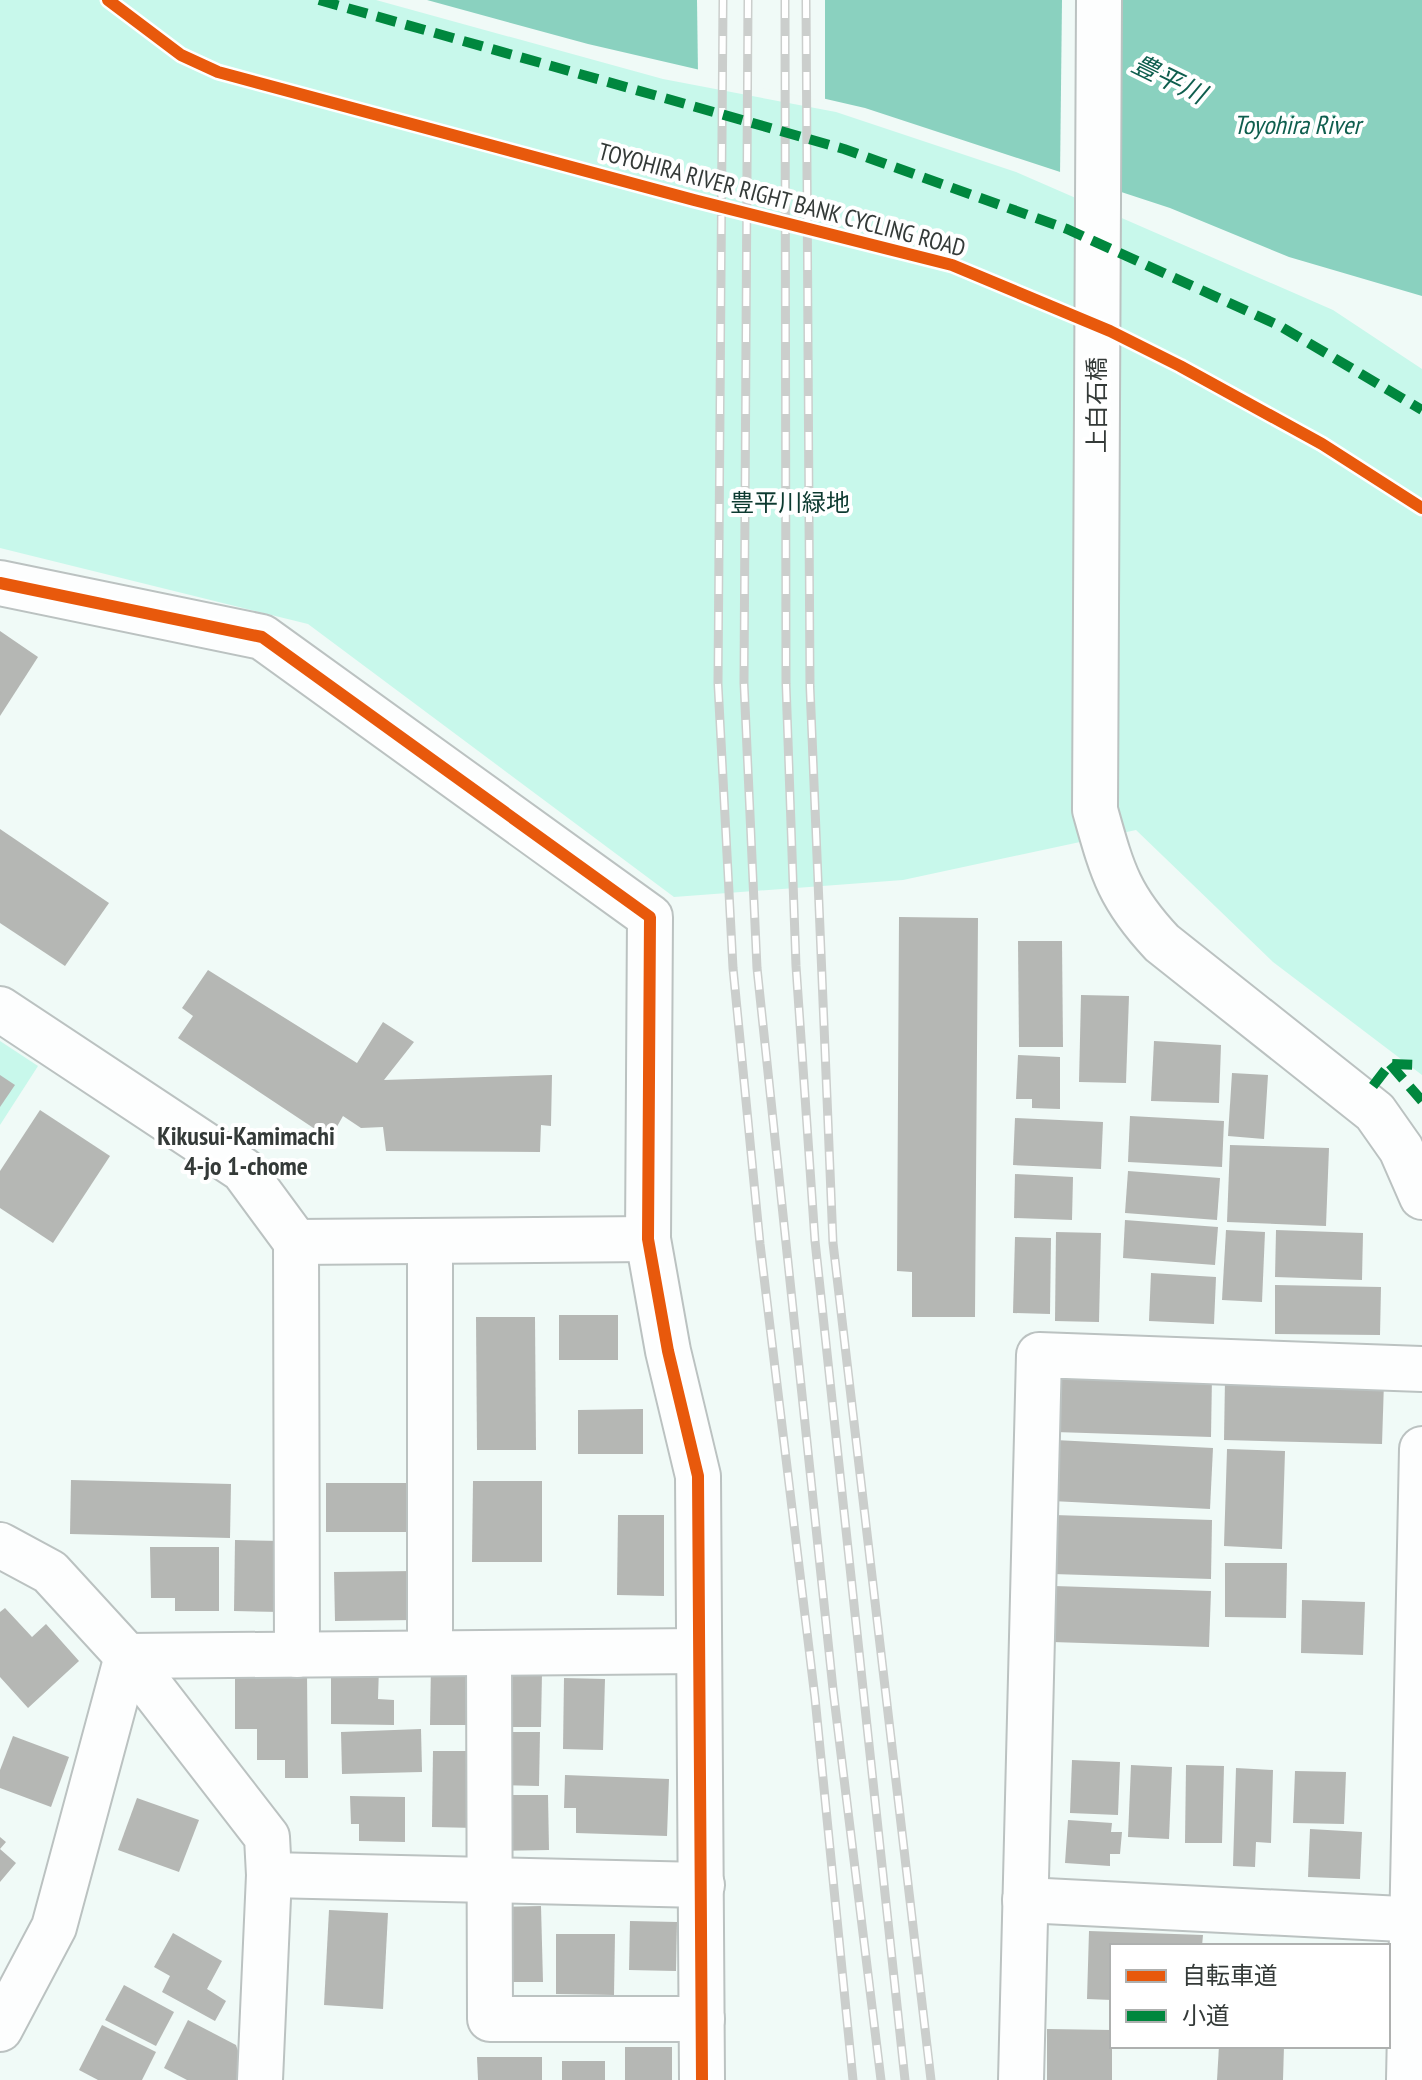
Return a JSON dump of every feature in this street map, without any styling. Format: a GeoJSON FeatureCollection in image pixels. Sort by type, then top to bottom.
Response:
{"type":"FeatureCollection","features":[{"type":"Feature","properties":{"kind":"street","name":"上白石橋"},"geometry":{"type":"LineString","coordinates":[[1099,0],[1095,810],[1113,872],[1133,912],[1162,943],[1375,1112],[1401,1149],[1422,1197]]}},
{"type":"Feature","properties":{"kind":"street"},"geometry":{"type":"LineString","coordinates":[[0,583],[262,637],[650,917],[648,1239],[668,1351],[698,1476],[702,2080]]}},
{"type":"Feature","properties":{"kind":"street"},"geometry":{"type":"LineString","coordinates":[[0,1009],[243,1170],[296,1242],[297,1655]]}},
{"type":"Feature","properties":{"kind":"street"},"geometry":{"type":"LineString","coordinates":[[296,1242],[648,1239]]}},
{"type":"Feature","properties":{"kind":"street"},"geometry":{"type":"LineString","coordinates":[[430,1241],[430,1653]]}},
{"type":"Feature","properties":{"kind":"street"},"geometry":{"type":"LineString","coordinates":[[1021,2080],[1039,1355],[1422,1369]]}},
{"type":"Feature","properties":{"kind":"street"},"geometry":{"type":"LineString","coordinates":[[1409,2080],[1418,1920],[1422,1449]]}},
{"type":"Feature","properties":{"kind":"street"},"geometry":{"type":"LineString","coordinates":[[0,1545],[50,1572],[127,1656],[267,1837],[269,1875],[260,2080]]}},
{"type":"Feature","properties":{"kind":"street"},"geometry":{"type":"LineString","coordinates":[[127,1656],[698,1651]]}},
{"type":"Feature","properties":{"kind":"street"},"geometry":{"type":"LineString","coordinates":[[489,1653],[490,2019],[702,2019]]}},
{"type":"Feature","properties":{"kind":"street"},"geometry":{"type":"LineString","coordinates":[[0,2029],[54,1927],[127,1656]]}},
{"type":"Feature","properties":{"kind":"street"},"geometry":{"type":"LineString","coordinates":[[269,1875],[702,1885]]}},
{"type":"Feature","properties":{"kind":"street"},"geometry":{"type":"LineString","coordinates":[[1025,1900],[1418,1920]]}},
{"type":"Feature","properties":{"kind":"green space","name":"豊平川緑地"},"geometry":{"type":"Polygon","coordinates":[[[0,0],[376,0],[663,79],[836,112],[1016,172],[1333,310],[1422,369],[1422,1075],[1273,962],[1136,830],[903,880],[674,897],[308,624],[0,548],[0,0]]]}},
{"type":"Feature","properties":{"kind":"green space"},"geometry":{"type":"Polygon","coordinates":[[[0,1041],[38,1066],[0,1125],[0,1041]]]}},
{"type":"Feature","properties":{"kind":"water","name":"Toyohira River"},"geometry":{"type":"Polygon","coordinates":[[[427,0],[1422,0],[1422,296],[1289,257],[1170,208],[865,108],[588,44],[427,0]]]}},
{"type":"Feature","properties":{"kind":"pier"},"geometry":{"type":"Polygon","coordinates":[[[697,0],[825,0],[825,102],[698,74],[697,0]]]}},
{"type":"Feature","properties":{"kind":"pier"},"geometry":{"type":"Polygon","coordinates":[[[1062,0],[1122,0],[1119,196],[1060,176],[1062,0]]]}},
{"type":"Feature","properties":{"kind":"building"},"geometry":{"type":"Polygon","coordinates":[[[0,631],[38,657],[0,716],[0,631]]]}},
{"type":"Feature","properties":{"kind":"building"},"geometry":{"type":"Polygon","coordinates":[[[0,829],[109,903],[65,966],[0,923],[0,829]]]}},
{"type":"Feature","properties":{"kind":"building"},"geometry":{"type":"Polygon","coordinates":[[[899,917],[978,918],[975,1317],[912,1317],[912,1272],[897,1271],[899,917]]]}},
{"type":"Feature","properties":{"kind":"building"},"geometry":{"type":"Polygon","coordinates":[[[1018,941],[1062,941],[1063,1047],[1019,1047],[1018,941]]]}},
{"type":"Feature","properties":{"kind":"building"},"geometry":{"type":"Polygon","coordinates":[[[208,970],[357,1063],[383,1022],[414,1042],[384,1080],[552,1075],[551,1126],[541,1125],[540,1152],[386,1151],[383,1127],[361,1128],[343,1116],[330,1139],[178,1038],[193,1016],[182,1008],[208,970]]]}},
{"type":"Feature","properties":{"kind":"building"},"geometry":{"type":"Polygon","coordinates":[[[1081,995],[1129,996],[1126,1083],[1079,1082],[1081,995]]]}},
{"type":"Feature","properties":{"kind":"building"},"geometry":{"type":"Polygon","coordinates":[[[1154,1041],[1221,1045],[1219,1103],[1151,1101],[1154,1041]]]}},
{"type":"Feature","properties":{"kind":"building"},"geometry":{"type":"Polygon","coordinates":[[[1018,1055],[1060,1057],[1060,1109],[1032,1108],[1032,1099],[1016,1099],[1018,1055]]]}},
{"type":"Feature","properties":{"kind":"building"},"geometry":{"type":"Polygon","coordinates":[[[1232,1073],[1268,1075],[1264,1139],[1228,1136],[1232,1073]]]}},
{"type":"Feature","properties":{"kind":"building"},"geometry":{"type":"Polygon","coordinates":[[[0,1075],[15,1085],[0,1107],[0,1075]]]}},
{"type":"Feature","properties":{"kind":"building"},"geometry":{"type":"Polygon","coordinates":[[[40,1110],[110,1156],[53,1243],[0,1208],[0,1171],[40,1110]]]}},
{"type":"Feature","properties":{"kind":"building"},"geometry":{"type":"Polygon","coordinates":[[[1130,1116],[1224,1121],[1222,1167],[1128,1162],[1130,1116]]]}},
{"type":"Feature","properties":{"kind":"building"},"geometry":{"type":"Polygon","coordinates":[[[1015,1118],[1103,1122],[1101,1169],[1013,1165],[1015,1118]]]}},
{"type":"Feature","properties":{"kind":"building"},"geometry":{"type":"Polygon","coordinates":[[[1230,1145],[1329,1148],[1326,1226],[1227,1222],[1230,1145]]]}},
{"type":"Feature","properties":{"kind":"building"},"geometry":{"type":"Polygon","coordinates":[[[1128,1171],[1220,1178],[1217,1220],[1125,1213],[1128,1171]]]}},
{"type":"Feature","properties":{"kind":"building"},"geometry":{"type":"Polygon","coordinates":[[[1015,1174],[1073,1177],[1072,1220],[1014,1218],[1015,1174]]]}},
{"type":"Feature","properties":{"kind":"building"},"geometry":{"type":"Polygon","coordinates":[[[1125,1220],[1218,1227],[1215,1265],[1123,1258],[1125,1220]]]}},
{"type":"Feature","properties":{"kind":"building"},"geometry":{"type":"Polygon","coordinates":[[[1226,1230],[1265,1232],[1262,1302],[1222,1300],[1226,1230]]]}},
{"type":"Feature","properties":{"kind":"building"},"geometry":{"type":"Polygon","coordinates":[[[1276,1230],[1363,1233],[1362,1280],[1275,1277],[1276,1230]]]}},
{"type":"Feature","properties":{"kind":"building"},"geometry":{"type":"Polygon","coordinates":[[[1056,1232],[1101,1233],[1099,1322],[1055,1321],[1056,1232]]]}},
{"type":"Feature","properties":{"kind":"building"},"geometry":{"type":"Polygon","coordinates":[[[1015,1237],[1051,1238],[1050,1314],[1013,1313],[1015,1237]]]}},
{"type":"Feature","properties":{"kind":"building"},"geometry":{"type":"Polygon","coordinates":[[[1151,1273],[1216,1277],[1214,1324],[1149,1321],[1151,1273]]]}},
{"type":"Feature","properties":{"kind":"building"},"geometry":{"type":"Polygon","coordinates":[[[1275,1285],[1381,1287],[1380,1335],[1275,1334],[1275,1285]]]}},
{"type":"Feature","properties":{"kind":"building"},"geometry":{"type":"Polygon","coordinates":[[[559,1315],[618,1315],[618,1360],[559,1360],[559,1315]]]}},
{"type":"Feature","properties":{"kind":"building"},"geometry":{"type":"Polygon","coordinates":[[[476,1317],[535,1317],[536,1450],[477,1450],[476,1317]]]}},
{"type":"Feature","properties":{"kind":"building"},"geometry":{"type":"Polygon","coordinates":[[[1056,1370],[1212,1375],[1211,1437],[1055,1432],[1056,1370]]]}},
{"type":"Feature","properties":{"kind":"building"},"geometry":{"type":"Polygon","coordinates":[[[1225,1379],[1384,1382],[1382,1444],[1224,1440],[1225,1379]]]}},
{"type":"Feature","properties":{"kind":"building"},"geometry":{"type":"Polygon","coordinates":[[[643,1409],[643,1454],[578,1454],[578,1410],[643,1409]]]}},
{"type":"Feature","properties":{"kind":"building"},"geometry":{"type":"Polygon","coordinates":[[[1055,1440],[1213,1448],[1210,1509],[1052,1501],[1055,1440]]]}},
{"type":"Feature","properties":{"kind":"building"},"geometry":{"type":"Polygon","coordinates":[[[1227,1449],[1285,1451],[1282,1549],[1224,1546],[1227,1449]]]}},
{"type":"Feature","properties":{"kind":"building"},"geometry":{"type":"Polygon","coordinates":[[[71,1480],[231,1484],[230,1538],[70,1534],[71,1480]]]}},
{"type":"Feature","properties":{"kind":"building"},"geometry":{"type":"Polygon","coordinates":[[[473,1481],[542,1481],[542,1562],[472,1562],[473,1481]]]}},
{"type":"Feature","properties":{"kind":"building"},"geometry":{"type":"Polygon","coordinates":[[[326,1483],[417,1483],[417,1532],[326,1532],[326,1483]]]}},
{"type":"Feature","properties":{"kind":"building"},"geometry":{"type":"Polygon","coordinates":[[[618,1515],[664,1515],[664,1596],[617,1595],[618,1515]]]}},
{"type":"Feature","properties":{"kind":"building"},"geometry":{"type":"Polygon","coordinates":[[[1054,1515],[1212,1520],[1211,1579],[1053,1574],[1054,1515]]]}},
{"type":"Feature","properties":{"kind":"building"},"geometry":{"type":"Polygon","coordinates":[[[235,1540],[282,1541],[281,1612],[234,1611],[235,1540]]]}},
{"type":"Feature","properties":{"kind":"building"},"geometry":{"type":"Polygon","coordinates":[[[150,1547],[219,1547],[219,1611],[175,1611],[175,1598],[151,1598],[150,1547]]]}},
{"type":"Feature","properties":{"kind":"building"},"geometry":{"type":"Polygon","coordinates":[[[1225,1563],[1287,1563],[1286,1618],[1225,1617],[1225,1563]]]}},
{"type":"Feature","properties":{"kind":"building"},"geometry":{"type":"Polygon","coordinates":[[[415,1571],[416,1620],[335,1621],[334,1572],[415,1571]]]}},
{"type":"Feature","properties":{"kind":"building"},"geometry":{"type":"Polygon","coordinates":[[[1054,1586],[1211,1591],[1209,1647],[1052,1642],[1054,1586]]]}},
{"type":"Feature","properties":{"kind":"building"},"geometry":{"type":"Polygon","coordinates":[[[1302,1600],[1365,1602],[1363,1655],[1301,1653],[1302,1600]]]}},
{"type":"Feature","properties":{"kind":"building"},"geometry":{"type":"Polygon","coordinates":[[[5,1608],[32,1637],[46,1624],[79,1661],[28,1708],[0,1677],[0,1612],[5,1608]]]}},
{"type":"Feature","properties":{"kind":"building"},"geometry":{"type":"Polygon","coordinates":[[[431,1664],[473,1664],[472,1725],[430,1725],[431,1664]]]}},
{"type":"Feature","properties":{"kind":"building"},"geometry":{"type":"Polygon","coordinates":[[[331,1667],[379,1667],[378,1699],[394,1700],[394,1725],[331,1724],[331,1667]]]}},
{"type":"Feature","properties":{"kind":"building"},"geometry":{"type":"Polygon","coordinates":[[[505,1671],[542,1672],[541,1727],[505,1727],[505,1671]]]}},
{"type":"Feature","properties":{"kind":"building"},"geometry":{"type":"Polygon","coordinates":[[[235,1673],[307,1673],[308,1778],[285,1778],[285,1760],[257,1760],[257,1729],[235,1729],[235,1673]]]}},
{"type":"Feature","properties":{"kind":"building"},"geometry":{"type":"Polygon","coordinates":[[[564,1678],[605,1679],[603,1750],[563,1749],[564,1678]]]}},
{"type":"Feature","properties":{"kind":"building"},"geometry":{"type":"Polygon","coordinates":[[[421,1729],[422,1772],[342,1774],[341,1732],[421,1729]]]}},
{"type":"Feature","properties":{"kind":"building"},"geometry":{"type":"Polygon","coordinates":[[[503,1732],[540,1732],[539,1786],[502,1785],[503,1732]]]}},
{"type":"Feature","properties":{"kind":"building"},"geometry":{"type":"Polygon","coordinates":[[[13,1736],[69,1757],[51,1807],[0,1788],[0,1770],[13,1736]]]}},
{"type":"Feature","properties":{"kind":"building"},"geometry":{"type":"Polygon","coordinates":[[[433,1751],[476,1751],[475,1828],[432,1827],[433,1751]]]}},
{"type":"Feature","properties":{"kind":"building"},"geometry":{"type":"Polygon","coordinates":[[[1072,1760],[1120,1762],[1118,1815],[1070,1813],[1072,1760]]]}},
{"type":"Feature","properties":{"kind":"building"},"geometry":{"type":"Polygon","coordinates":[[[1131,1765],[1172,1767],[1169,1839],[1128,1837],[1131,1765]]]}},
{"type":"Feature","properties":{"kind":"building"},"geometry":{"type":"Polygon","coordinates":[[[1186,1765],[1224,1766],[1222,1843],[1185,1843],[1186,1765]]]}},
{"type":"Feature","properties":{"kind":"building"},"geometry":{"type":"Polygon","coordinates":[[[1236,1768],[1273,1770],[1271,1843],[1256,1842],[1255,1867],[1233,1866],[1236,1768]]]}},
{"type":"Feature","properties":{"kind":"building"},"geometry":{"type":"Polygon","coordinates":[[[1295,1771],[1346,1772],[1344,1824],[1293,1823],[1295,1771]]]}},
{"type":"Feature","properties":{"kind":"building"},"geometry":{"type":"Polygon","coordinates":[[[565,1775],[669,1779],[667,1836],[576,1833],[576,1808],[564,1808],[565,1775]]]}},
{"type":"Feature","properties":{"kind":"building"},"geometry":{"type":"Polygon","coordinates":[[[499,1795],[548,1795],[549,1850],[499,1851],[499,1795]]]}},
{"type":"Feature","properties":{"kind":"building"},"geometry":{"type":"Polygon","coordinates":[[[350,1796],[405,1797],[405,1842],[359,1841],[359,1824],[351,1824],[350,1796]]]}},
{"type":"Feature","properties":{"kind":"building"},"geometry":{"type":"Polygon","coordinates":[[[137,1798],[199,1820],[179,1872],[118,1850],[137,1798]]]}},
{"type":"Feature","properties":{"kind":"building"},"geometry":{"type":"Polygon","coordinates":[[[1068,1820],[1112,1823],[1111,1832],[1122,1832],[1120,1854],[1110,1854],[1110,1866],[1065,1863],[1068,1820]]]}},
{"type":"Feature","properties":{"kind":"building"},"geometry":{"type":"Polygon","coordinates":[[[1310,1829],[1362,1832],[1360,1879],[1308,1877],[1310,1829]]]}},
{"type":"Feature","properties":{"kind":"building"},"geometry":{"type":"Polygon","coordinates":[[[0,1849],[16,1863],[0,1882],[0,1849]]]}},
{"type":"Feature","properties":{"kind":"building"},"geometry":{"type":"Polygon","coordinates":[[[541,1906],[543,1982],[503,1982],[502,1907],[541,1906]]]}},
{"type":"Feature","properties":{"kind":"building"},"geometry":{"type":"Polygon","coordinates":[[[329,1910],[388,1913],[383,2009],[324,2005],[329,1910]]]}},
{"type":"Feature","properties":{"kind":"building"},"geometry":{"type":"Polygon","coordinates":[[[630,1921],[677,1922],[676,1971],[629,1970],[630,1921]]]}},
{"type":"Feature","properties":{"kind":"building"},"geometry":{"type":"Polygon","coordinates":[[[1089,1931],[1203,1935],[1202,1944],[1110,1944],[1110,2000],[1087,1999],[1089,1931]]]}},
{"type":"Feature","properties":{"kind":"building"},"geometry":{"type":"Polygon","coordinates":[[[173,1933],[222,1961],[207,1989],[226,2001],[215,2021],[162,1992],[170,1976],[154,1967],[173,1933]]]}},
{"type":"Feature","properties":{"kind":"building"},"geometry":{"type":"Polygon","coordinates":[[[556,1934],[615,1934],[614,1995],[556,1994],[556,1934]]]}},
{"type":"Feature","properties":{"kind":"building"},"geometry":{"type":"Polygon","coordinates":[[[124,1985],[174,2012],[156,2046],[105,2020],[124,1985]]]}},
{"type":"Feature","properties":{"kind":"building"},"geometry":{"type":"Polygon","coordinates":[[[188,2020],[236,2045],[248,2080],[187,2080],[164,2068],[188,2020]]]}},
{"type":"Feature","properties":{"kind":"building"},"geometry":{"type":"Polygon","coordinates":[[[102,2025],[156,2052],[142,2080],[98,2080],[79,2070],[102,2025]]]}},
{"type":"Feature","properties":{"kind":"building"},"geometry":{"type":"Polygon","coordinates":[[[1047,2029],[1110,2030],[1112,2080],[1047,2080],[1047,2029]]]}},
{"type":"Feature","properties":{"kind":"building"},"geometry":{"type":"Polygon","coordinates":[[[625,2047],[672,2047],[672,2080],[625,2080],[625,2047]]]}},
{"type":"Feature","properties":{"kind":"building"},"geometry":{"type":"Polygon","coordinates":[[[1219,2048],[1284,2048],[1283,2080],[1217,2080],[1219,2048]]]}},
{"type":"Feature","properties":{"kind":"building"},"geometry":{"type":"Polygon","coordinates":[[[477,2057],[542,2057],[542,2080],[478,2080],[477,2057]]]}},
{"type":"Feature","properties":{"kind":"building"},"geometry":{"type":"Polygon","coordinates":[[[562,2061],[605,2061],[605,2080],[562,2080],[562,2061]]]}},
{"type":"Feature","properties":{"kind":"railway"},"geometry":{"type":"LineString","coordinates":[[723,0],[718,684],[733,968],[760,1244],[815,1698],[853,2080]]}},
{"type":"Feature","properties":{"kind":"railway"},"geometry":{"type":"LineString","coordinates":[[748,0],[744,683],[757,968],[833,1689],[881,2080]]}},
{"type":"Feature","properties":{"kind":"railway"},"geometry":{"type":"LineString","coordinates":[[785,0],[786,684],[796,966],[815,1241],[905,2080]]}},
{"type":"Feature","properties":{"kind":"railway"},"geometry":{"type":"LineString","coordinates":[[806,0],[810,687],[833,1243],[931,2080]]}},
{"type":"Feature","properties":{"kind":"marked path"},"geometry":{"type":"LineString","coordinates":[[319,0],[844,149],[1067,229],[1280,326],[1422,410]]}},
{"type":"Feature","properties":{"kind":"marked path"},"geometry":{"type":"LineString","coordinates":[[1390,1064],[1422,1101]]}},
{"type":"Feature","properties":{"kind":"marked path"},"geometry":{"type":"LineString","coordinates":[[1373,1086],[1390,1064],[1422,1065]]}},
{"type":"Feature","properties":{"kind":"cycle path","name":"TOYOHIRA RIVER RIGHT BANK CYCLING ROAD"},"geometry":{"type":"LineString","coordinates":[[108,0],[181,55],[218,72],[694,200],[952,265],[1110,331],[1180,366],[1322,444],[1422,508]]}},
{"type":"Feature","properties":{"kind":"cycle path"},"geometry":{"type":"LineString","coordinates":[[0,583],[262,637],[650,917],[648,1239],[668,1351],[698,1476],[702,2080]]}},
{"type":"Feature","properties":{"kind":"district","name":"Kikusui-Kamimachi 4-jo 1-chome"},"geometry":{"type":"Point","coordinates":[246,1151]}},
{"type":"Feature","properties":{"kind":"water label","name":"豊平川"},"geometry":{"type":"Point","coordinates":[1169,79]}}]}
